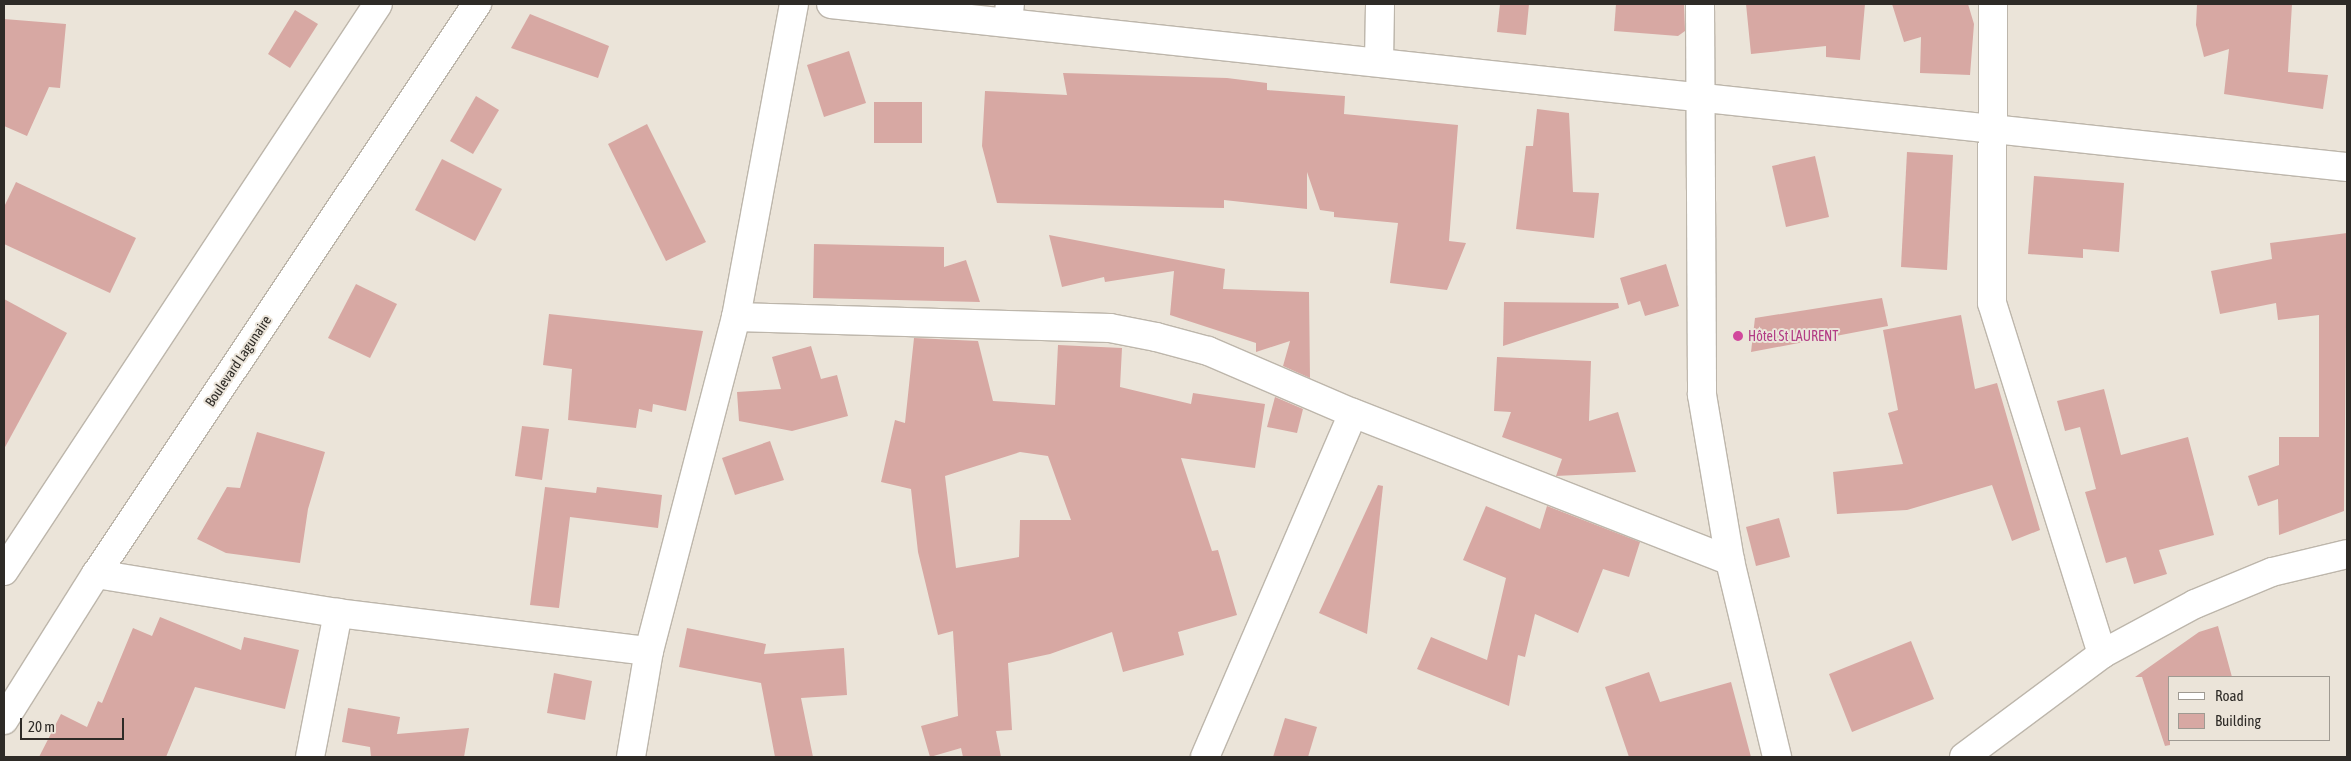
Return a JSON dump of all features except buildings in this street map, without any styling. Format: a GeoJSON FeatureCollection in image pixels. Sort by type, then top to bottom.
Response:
{"type":"FeatureCollection","features":[{"type":"Feature","properties":{"kind":"street"},"geometry":{"type":"LineString","coordinates":[[4,571],[378,4]]}},
{"type":"Feature","properties":{"kind":"street","name":"Boulevard Lagunaire"},"geometry":{"type":"LineString","coordinates":[[4,720],[96,574],[477,4]]}},
{"type":"Feature","properties":{"kind":"street"},"geometry":{"type":"LineString","coordinates":[[631,757],[649,651],[736,317],[794,4]]}},
{"type":"Feature","properties":{"kind":"street"},"geometry":{"type":"LineString","coordinates":[[831,4],[1009,13],[1379,62],[1701,94],[1995,130],[2347,166]]}},
{"type":"Feature","properties":{"kind":"street"},"geometry":{"type":"LineString","coordinates":[[1379,62],[1380,4]]}},
{"type":"Feature","properties":{"kind":"street"},"geometry":{"type":"LineString","coordinates":[[1700,4],[1702,394],[1730,561],[1777,757]]}},
{"type":"Feature","properties":{"kind":"street"},"geometry":{"type":"LineString","coordinates":[[1993,4],[1995,130],[1992,303],[2102,654]]}},
{"type":"Feature","properties":{"kind":"street"},"geometry":{"type":"LineString","coordinates":[[736,317],[1110,328],[1208,351],[1353,413],[1730,561]]}},
{"type":"Feature","properties":{"kind":"street"},"geometry":{"type":"LineString","coordinates":[[1205,757],[1353,413]]}},
{"type":"Feature","properties":{"kind":"street"},"geometry":{"type":"LineString","coordinates":[[1964,757],[2102,654],[2195,604],[2272,572],[2347,554]]}},
{"type":"Feature","properties":{"kind":"street"},"geometry":{"type":"LineString","coordinates":[[96,574],[338,613],[649,651]]}},
{"type":"Feature","properties":{"kind":"street"},"geometry":{"type":"LineString","coordinates":[[310,757],[338,613]]}},
{"type":"Feature","properties":{"kind":"place","name":"Hôtel St LAURENT"},"geometry":{"type":"Point","coordinates":[1738,336]}}]}
